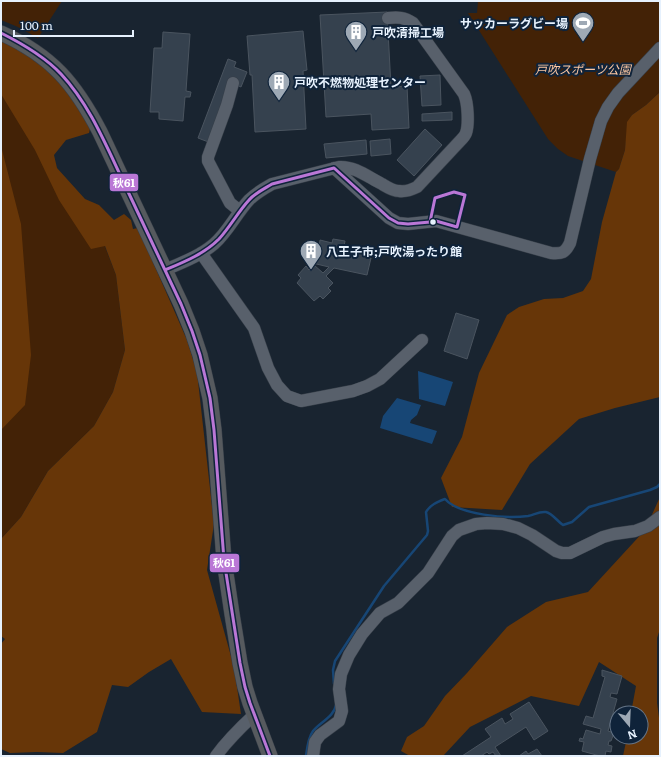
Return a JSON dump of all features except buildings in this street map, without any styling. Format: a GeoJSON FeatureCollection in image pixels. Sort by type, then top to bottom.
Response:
{"type":"FeatureCollection","features":[{"type":"Feature","properties":{"kind":"main road"},"geometry":{"type":"LineString","coordinates":[[1,33],[22,43],[44,58],[55,67],[79,96],[100,132],[181,304],[192,331],[200,355],[212,409],[226,573],[245,687],[270,756]]}},
{"type":"Feature","properties":{"kind":"street"},"geometry":{"type":"LineString","coordinates":[[165,270],[202,253],[214,244],[249,200],[262,189],[272,184],[346,166],[392,190],[400,192],[409,191],[417,187],[460,142],[466,134],[467,121],[466,99],[461,89],[413,23],[401,17],[388,18]]}},
{"type":"Feature","properties":{"kind":"street"},"geometry":{"type":"LineString","coordinates":[[334,168],[389,218],[398,223],[408,224],[436,221],[551,253],[560,254],[567,250],[570,243],[590,159],[601,121],[608,107],[618,93],[660,48]]}},
{"type":"Feature","properties":{"kind":"street"},"geometry":{"type":"LineString","coordinates":[[233,83],[227,105],[208,157],[208,161],[230,203],[240,211]]}},
{"type":"Feature","properties":{"kind":"street"},"geometry":{"type":"LineString","coordinates":[[202,253],[254,328],[268,368],[277,384],[287,396],[301,401],[354,391],[367,386],[380,379],[422,340]]}},
{"type":"Feature","properties":{"kind":"street"},"geometry":{"type":"LineString","coordinates":[[313,756],[315,742],[320,735],[339,721],[342,711],[339,689],[341,674],[349,655],[362,634],[380,613],[398,603],[428,573],[452,536],[459,530],[476,524],[503,524],[518,528],[532,535],[562,554],[570,553],[603,537],[634,531],[648,526],[660,518]]}},
{"type":"Feature","properties":{"kind":"street"},"geometry":{"type":"LineString","coordinates":[[216,756],[254,715]]}},
{"type":"Feature","properties":{"kind":"green space"},"geometry":{"type":"Polygon","coordinates":[[[1,1],[62,1],[38,38],[1,20],[1,1]]]}},
{"type":"Feature","properties":{"kind":"green space","name":"戸吹スポーツ公園"},"geometry":{"type":"Polygon","coordinates":[[[478,1],[660,1],[660,92],[632,115],[628,122],[625,150],[619,169],[616,172],[568,156],[548,139],[468,13],[477,13],[478,1]]]}},
{"type":"Feature","properties":{"kind":"green space"},"geometry":{"type":"Polygon","coordinates":[[[1,81],[102,239],[116,275],[125,350],[113,392],[94,426],[48,471],[21,517],[1,539],[1,81]]]}},
{"type":"Feature","properties":{"kind":"shaded area"},"geometry":{"type":"Polygon","coordinates":[[[1,39],[43,62],[92,120],[89,133],[66,140],[54,155],[57,168],[85,199],[99,205],[114,220],[124,214],[131,220],[133,229],[138,228],[187,340],[197,372],[214,524],[207,570],[234,667],[241,714],[202,712],[171,659],[128,687],[112,685],[97,732],[63,753],[10,753],[1,749],[1,644],[5,639],[1,636],[1,539],[21,517],[48,471],[94,426],[113,392],[125,350],[116,275],[105,246],[91,249],[59,200],[35,150],[1,94],[1,39]]]}},
{"type":"Feature","properties":{"kind":"shaded area"},"geometry":{"type":"Polygon","coordinates":[[[660,92],[660,397],[579,419],[530,464],[502,510],[452,507],[441,478],[462,437],[479,373],[507,315],[519,307],[544,299],[563,298],[583,291],[591,279],[602,222],[616,172],[619,169],[625,150],[627,122],[632,115],[660,92]]]}},
{"type":"Feature","properties":{"kind":"shaded area"},"geometry":{"type":"Polygon","coordinates":[[[1,146],[21,224],[31,355],[25,405],[1,430],[1,146]]]}},
{"type":"Feature","properties":{"kind":"shaded area"},"geometry":{"type":"Polygon","coordinates":[[[660,497],[660,629],[657,638],[657,703],[660,725],[660,756],[623,756],[625,745],[649,745],[649,705],[632,705],[636,686],[599,662],[579,706],[531,696],[470,727],[443,756],[410,756],[401,751],[407,737],[424,726],[445,696],[507,627],[546,602],[588,592],[645,530],[660,497]]]}},
{"type":"Feature","properties":{"kind":"water"},"geometry":{"type":"Polygon","coordinates":[[[418,371],[453,382],[445,406],[419,399],[418,371]]]}},
{"type":"Feature","properties":{"kind":"water"},"geometry":{"type":"Polygon","coordinates":[[[397,398],[421,405],[417,415],[411,420],[410,423],[437,431],[432,444],[380,428],[383,416],[397,398]]]}},
{"type":"Feature","properties":{"kind":"waterway"},"geometry":{"type":"LineString","coordinates":[[334,684],[333,670],[335,661],[384,586],[427,535],[426,512],[434,504],[445,499],[461,509],[484,515],[508,517],[528,516],[546,512],[563,525],[572,522],[589,507],[650,490],[660,484]]}},
{"type":"Feature","properties":{"kind":"waterway"},"geometry":{"type":"LineString","coordinates":[[306,756],[311,734],[333,713],[336,705]]}},
{"type":"Feature","properties":{"kind":"transit line","name":"秋61"},"geometry":{"type":"LineString","coordinates":[[1,33],[25,46],[48,62],[61,74],[80,98],[96,124],[110,152],[181,304],[192,331],[200,355],[210,398],[214,430],[224,560],[240,663],[250,703],[270,756]]}},
{"type":"Feature","properties":{"kind":"transit line","name":"秋61"},"geometry":{"type":"LineString","coordinates":[[165,270],[194,257],[207,249],[219,239],[249,200],[263,189],[272,184],[334,168],[389,218],[398,223],[408,224],[430,222]]}},
{"type":"Feature","properties":{"kind":"transit line","name":"秋61"},"geometry":{"type":"LineString","coordinates":[[454,192],[465,195],[457,227],[436,221],[430,222],[435,198],[454,192]]}},
{"type":"Feature","properties":{"kind":"place","name":"サッカーラグビー場"},"geometry":{"type":"Point","coordinates":[583,42]}},
{"type":"Feature","properties":{"kind":"place","name":"戸吹清掃工場"},"geometry":{"type":"Point","coordinates":[356,52]}},
{"type":"Feature","properties":{"kind":"place","name":"戸吹不燃物処理センター"},"geometry":{"type":"Point","coordinates":[279,102]}},
{"type":"Feature","properties":{"kind":"place","name":"八王子市;戸吹湯ったり館"},"geometry":{"type":"Point","coordinates":[311,270]}}]}
